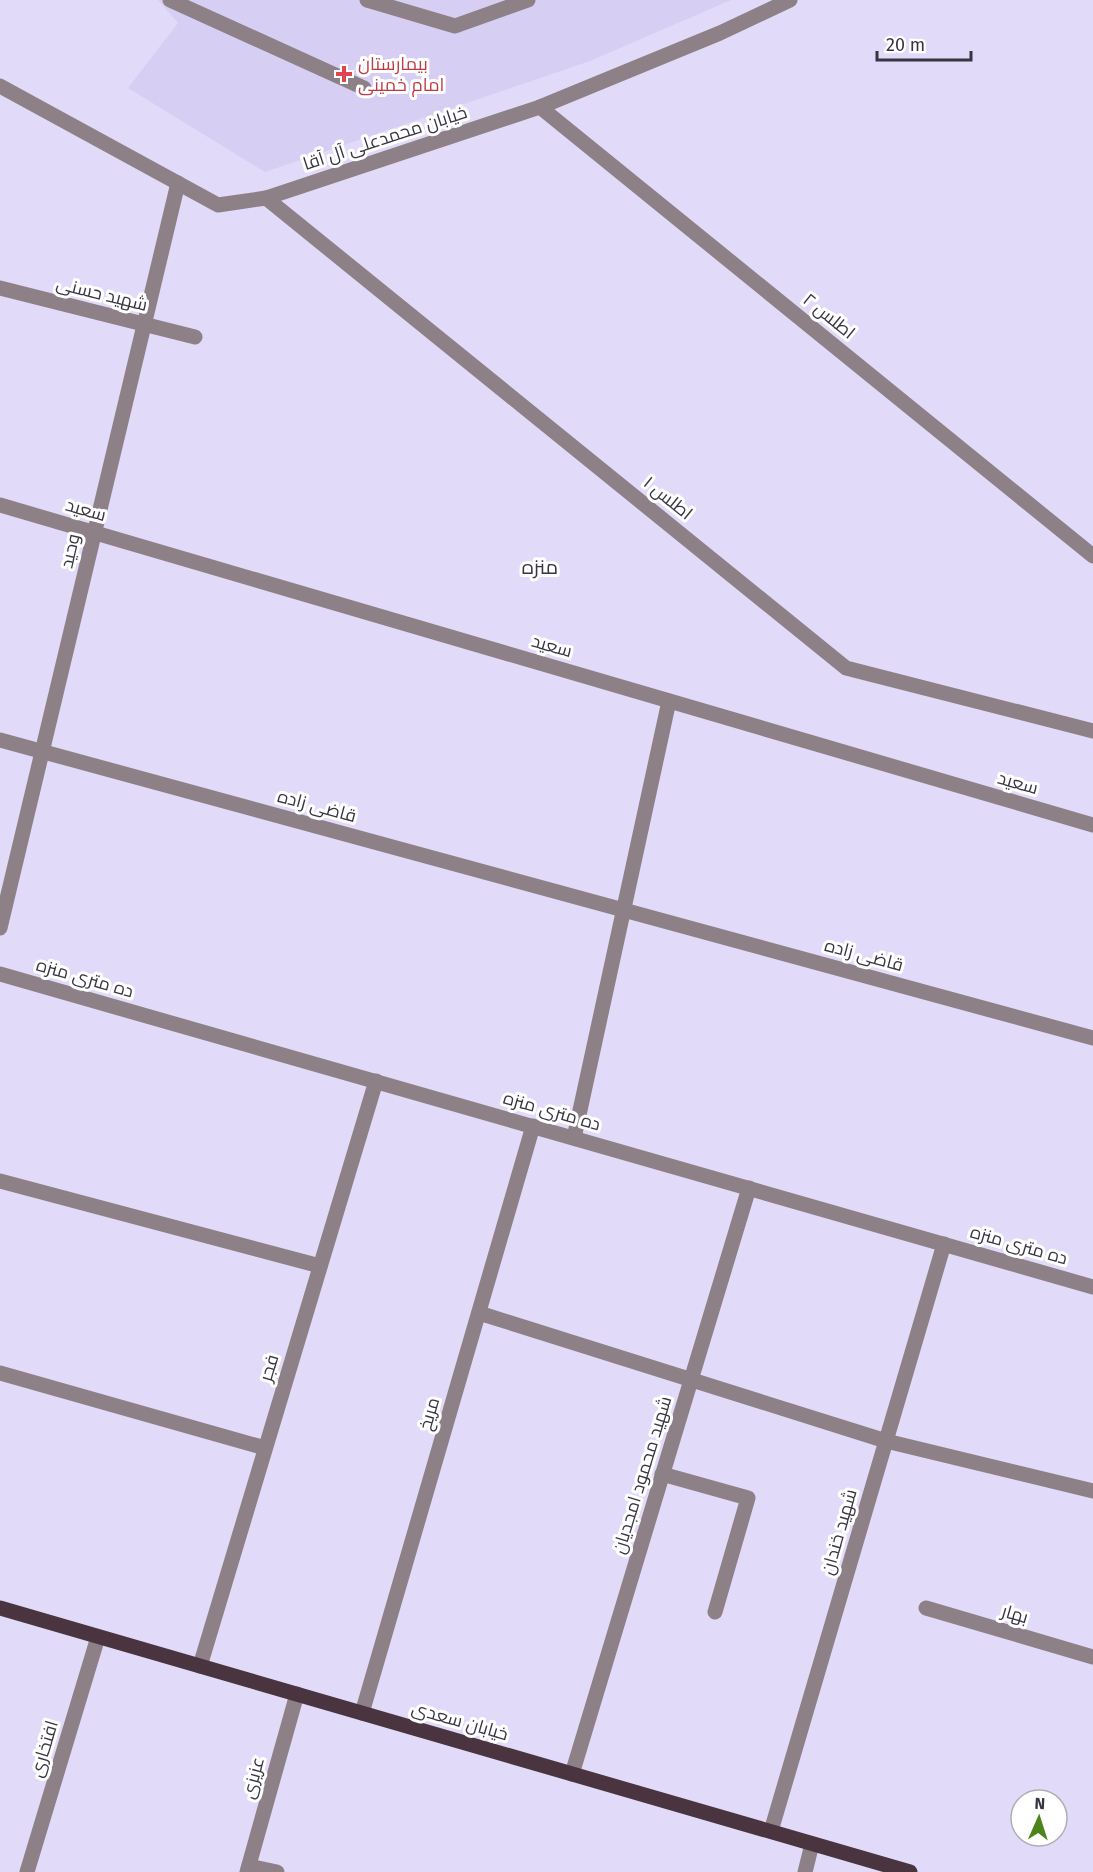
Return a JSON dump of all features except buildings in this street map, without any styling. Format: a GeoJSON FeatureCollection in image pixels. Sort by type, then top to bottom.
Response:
{"type":"FeatureCollection","features":[{"type":"Feature","properties":{"kind":"main road","name":"خیابان سعدی"},"geometry":{"type":"LineString","coordinates":[[0,1608],[910,1872]]}},
{"type":"Feature","properties":{"kind":"street"},"geometry":{"type":"LineString","coordinates":[[170,0],[364,88]]}},
{"type":"Feature","properties":{"kind":"street"},"geometry":{"type":"LineString","coordinates":[[367,0],[455,26],[528,0]]}},
{"type":"Feature","properties":{"kind":"street","name":"خیابان محمدعلی آل آقا"},"geometry":{"type":"LineString","coordinates":[[0,86],[218,205],[266,198],[540,107],[720,33],[790,0]]}},
{"type":"Feature","properties":{"kind":"street","name":"اطلس ۲"},"geometry":{"type":"LineString","coordinates":[[540,107],[1093,556]]}},
{"type":"Feature","properties":{"kind":"street","name":"وحید"},"geometry":{"type":"LineString","coordinates":[[0,928],[178,183]]}},
{"type":"Feature","properties":{"kind":"street","name":"اطلس ۱"},"geometry":{"type":"LineString","coordinates":[[266,198],[846,668],[1093,731]]}},
{"type":"Feature","properties":{"kind":"street","name":"شهید حسنی"},"geometry":{"type":"LineString","coordinates":[[0,288],[195,337]]}},
{"type":"Feature","properties":{"kind":"street","name":"سعید"},"geometry":{"type":"LineString","coordinates":[[0,505],[1093,825]]}},
{"type":"Feature","properties":{"kind":"street"},"geometry":{"type":"LineString","coordinates":[[574,1138],[669,701]]}},
{"type":"Feature","properties":{"kind":"street","name":"قاضی زاده"},"geometry":{"type":"LineString","coordinates":[[0,740],[1093,1038]]}},
{"type":"Feature","properties":{"kind":"street","name":"ده متری منزه"},"geometry":{"type":"LineString","coordinates":[[0,974],[1093,1287]]}},
{"type":"Feature","properties":{"kind":"street","name":"فجر"},"geometry":{"type":"LineString","coordinates":[[200,1666],[376,1081]]}},
{"type":"Feature","properties":{"kind":"street","name":"مریخ"},"geometry":{"type":"LineString","coordinates":[[362,1713],[533,1126]]}},
{"type":"Feature","properties":{"kind":"street"},"geometry":{"type":"LineString","coordinates":[[0,1180],[320,1266]]}},
{"type":"Feature","properties":{"kind":"street","name":"شهید محمود امجدیان"},"geometry":{"type":"LineString","coordinates":[[572,1774],[749,1188]]}},
{"type":"Feature","properties":{"kind":"street","name":"شهید خندان"},"geometry":{"type":"LineString","coordinates":[[771,1832],[944,1244]]}},
{"type":"Feature","properties":{"kind":"street"},"geometry":{"type":"LineString","coordinates":[[479,1313],[886,1441],[1093,1491]]}},
{"type":"Feature","properties":{"kind":"street"},"geometry":{"type":"LineString","coordinates":[[0,1373],[265,1448]]}},
{"type":"Feature","properties":{"kind":"street"},"geometry":{"type":"LineString","coordinates":[[662,1474],[748,1498],[715,1612]]}},
{"type":"Feature","properties":{"kind":"street","name":"بهار"},"geometry":{"type":"LineString","coordinates":[[926,1608],[1093,1657]]}},
{"type":"Feature","properties":{"kind":"street","name":"افتخاری"},"geometry":{"type":"LineString","coordinates":[[27,1872],[98,1637]]}},
{"type":"Feature","properties":{"kind":"street","name":"عزیزی"},"geometry":{"type":"LineString","coordinates":[[248,1869],[297,1694]]}},
{"type":"Feature","properties":{"kind":"street"},"geometry":{"type":"LineString","coordinates":[[806,1872],[812,1844]]}},
{"type":"Feature","properties":{"kind":"street"},"geometry":{"type":"LineString","coordinates":[[248,1869],[277,1872]]}},
{"type":"Feature","properties":{"kind":"shaded area","name":"بیمارستان امام خمینی"},"geometry":{"type":"Polygon","coordinates":[[[158,0],[731,0],[590,61],[265,172],[128,88],[178,23],[158,0]]]}},
{"type":"Feature","properties":{"kind":"place","name":"بیمارستان امام خمینی"},"geometry":{"type":"Point","coordinates":[344,74]}},
{"type":"Feature","properties":{"kind":"district","name":"منزه"},"geometry":{"type":"Point","coordinates":[540,567]}}]}
